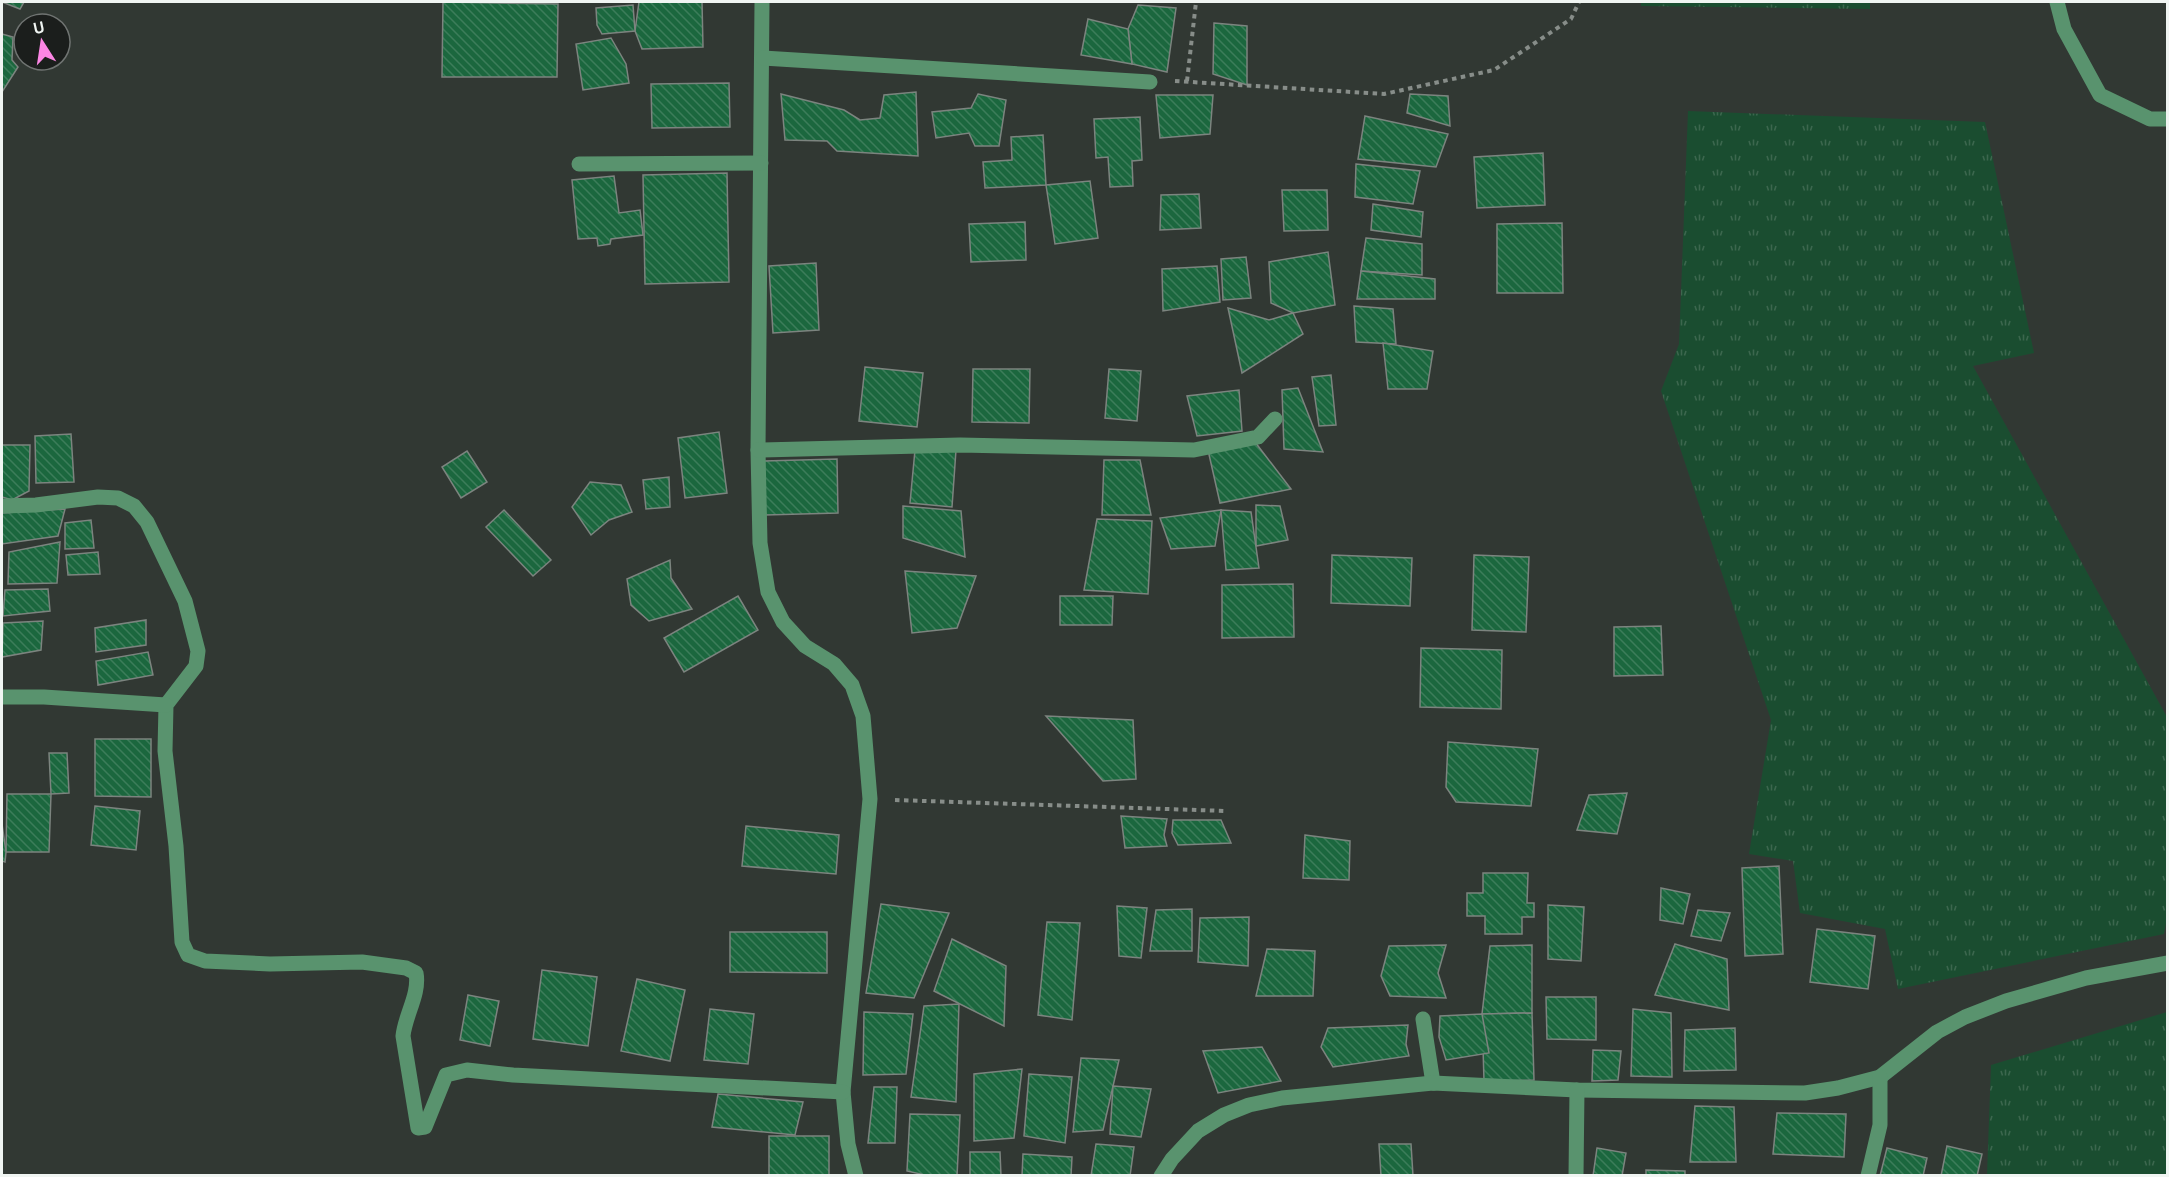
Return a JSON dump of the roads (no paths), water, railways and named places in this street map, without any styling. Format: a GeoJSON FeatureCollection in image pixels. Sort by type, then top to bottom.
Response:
{"type":"FeatureCollection","features":[{"type":"Feature","properties":{"kind":"street"},"geometry":{"type":"LineString","coordinates":[[762,2],[758,450],[760,543],[768,592],[783,622],[805,646],[834,664],[852,685],[863,716],[870,799],[843,1092],[848,1144],[856,1176]]}},
{"type":"Feature","properties":{"kind":"street"},"geometry":{"type":"LineString","coordinates":[[2057,2],[2064,29],[2100,95],[2150,119],[2168,119]]}},
{"type":"Feature","properties":{"kind":"street"},"geometry":{"type":"LineString","coordinates":[[763,58],[1150,82]]}},
{"type":"Feature","properties":{"kind":"street"},"geometry":{"type":"LineString","coordinates":[[579,164],[762,163]]}},
{"type":"Feature","properties":{"kind":"street"},"geometry":{"type":"LineString","coordinates":[[758,450],[960,445],[1194,450],[1258,437],[1275,419]]}},
{"type":"Feature","properties":{"kind":"street"},"geometry":{"type":"LineString","coordinates":[[2,506],[36,505],[98,496],[118,498],[134,506],[147,522],[185,601],[198,651],[196,666],[166,705],[165,751],[176,846],[182,942],[188,954],[205,961],[270,964],[362,962],[405,968],[416,973],[417,986],[404,1024],[403,1036],[418,1128],[425,1127],[446,1075],[466,1070],[513,1075],[843,1092]]}},
{"type":"Feature","properties":{"kind":"street"},"geometry":{"type":"LineString","coordinates":[[2,697],[44,697],[166,705]]}},
{"type":"Feature","properties":{"kind":"street"},"geometry":{"type":"LineString","coordinates":[[1161,1176],[1172,1159],[1198,1131],[1224,1115],[1249,1105],[1282,1098],[1433,1083],[1577,1090],[1805,1093],[1838,1088],[1880,1077],[1937,1032],[1965,1017],[2006,1001],[2086,978],[2168,963]]}},
{"type":"Feature","properties":{"kind":"street"},"geometry":{"type":"LineString","coordinates":[[1423,1018],[1433,1083]]}},
{"type":"Feature","properties":{"kind":"street"},"geometry":{"type":"LineString","coordinates":[[1868,1176],[1877,1146],[1880,1125],[1880,1077]]}},
{"type":"Feature","properties":{"kind":"street"},"geometry":{"type":"LineString","coordinates":[[1576,1176],[1577,1090]]}}]}
